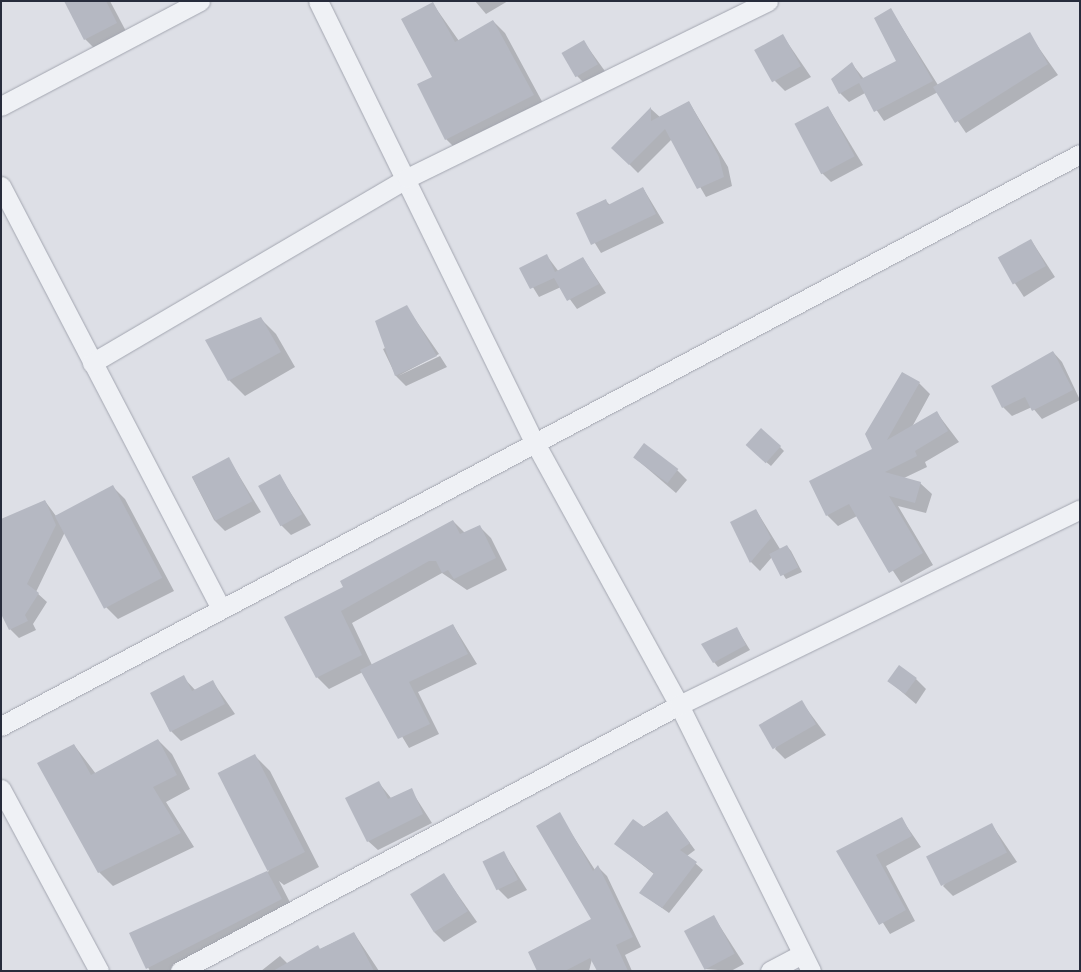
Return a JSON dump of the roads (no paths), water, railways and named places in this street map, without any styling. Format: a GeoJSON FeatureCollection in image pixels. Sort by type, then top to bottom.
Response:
{"type":"FeatureCollection","features":[{"type":"Feature","properties":{"kind":"street"},"geometry":{"type":"LineString","coordinates":[[1,106],[200,1]]}},
{"type":"Feature","properties":{"kind":"street"},"geometry":{"type":"LineString","coordinates":[[318,1],[407,178],[535,443],[680,705],[811,971]]}},
{"type":"Feature","properties":{"kind":"street"},"geometry":{"type":"LineString","coordinates":[[92,363],[407,178],[768,1]]}},
{"type":"Feature","properties":{"kind":"street"},"geometry":{"type":"LineString","coordinates":[[1,726],[220,607],[535,443],[1080,154]]}},
{"type":"Feature","properties":{"kind":"street"},"geometry":{"type":"LineString","coordinates":[[1,186],[220,607]]}},
{"type":"Feature","properties":{"kind":"street"},"geometry":{"type":"LineString","coordinates":[[180,971],[680,705],[1080,510]]}},
{"type":"Feature","properties":{"kind":"street"},"geometry":{"type":"LineString","coordinates":[[1,789],[99,971]]}},
{"type":"Feature","properties":{"kind":"street"},"geometry":{"type":"LineString","coordinates":[[770,971],[802,954]]}}]}
